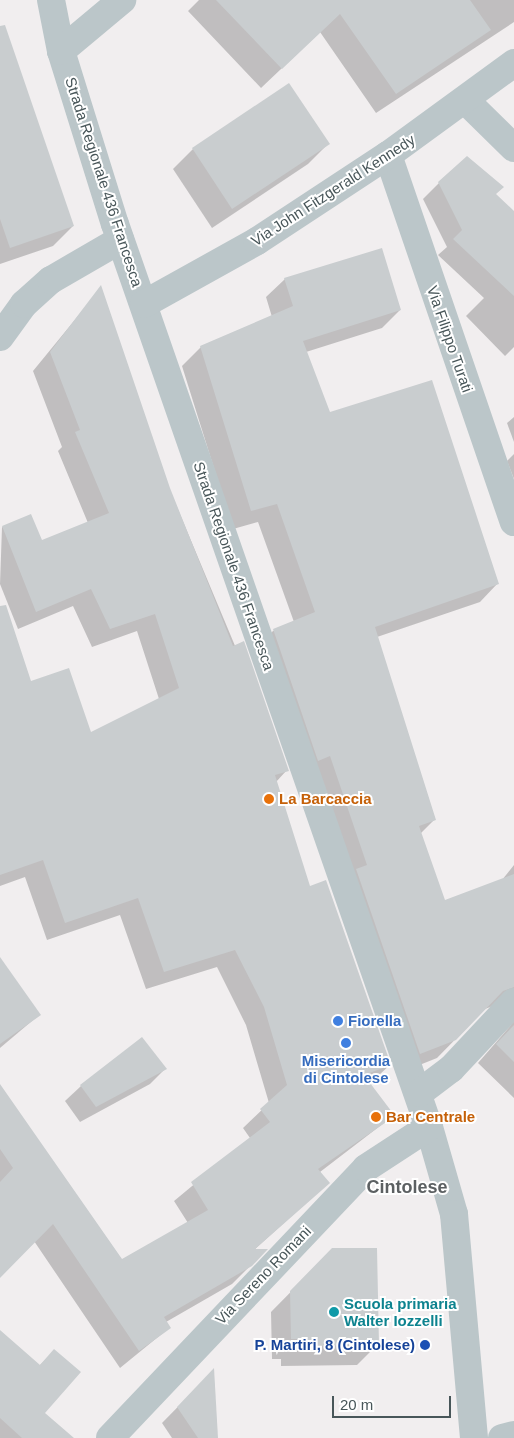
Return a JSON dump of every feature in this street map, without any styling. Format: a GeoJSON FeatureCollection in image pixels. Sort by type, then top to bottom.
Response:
{"type":"FeatureCollection","features":[{"type":"Feature","properties":{"kind":"street","name":"Strada Regionale 436 Francesca"},"geometry":{"type":"LineString","coordinates":[[50,0],[61,51],[120,240],[419,1093],[454,1214],[474,1438]]}},
{"type":"Feature","properties":{"kind":"street"},"geometry":{"type":"LineString","coordinates":[[61,51],[122,0]]}},
{"type":"Feature","properties":{"kind":"street","name":"Via John Fitzgerald Kennedy"},"geometry":{"type":"LineString","coordinates":[[144,304],[257,241],[466,101],[514,63]]}},
{"type":"Feature","properties":{"kind":"street"},"geometry":{"type":"LineString","coordinates":[[466,101],[514,148]]}},
{"type":"Feature","properties":{"kind":"street","name":"Via Filippo Turati"},"geometry":{"type":"LineString","coordinates":[[388,155],[514,522]]}},
{"type":"Feature","properties":{"kind":"street"},"geometry":{"type":"LineString","coordinates":[[0,337],[24,304],[51,280],[120,240]]}},
{"type":"Feature","properties":{"kind":"street"},"geometry":{"type":"LineString","coordinates":[[419,1093],[451,1069],[514,1002]]}},
{"type":"Feature","properties":{"kind":"street","name":"Via Sereno Romani"},"geometry":{"type":"LineString","coordinates":[[110,1438],[366,1168],[429,1128]]}},
{"type":"Feature","properties":{"kind":"street"},"geometry":{"type":"LineString","coordinates":[[502,1438],[514,1435]]}},
{"type":"Feature","properties":{"kind":"building"},"geometry":{"type":"Polygon","coordinates":[[[216,0],[470,0],[491,30],[396,94],[340,14],[282,69],[216,0]]]}},
{"type":"Feature","properties":{"kind":"building"},"geometry":{"type":"Polygon","coordinates":[[[5,25],[74,226],[10,248],[0,219],[0,26],[5,25]]]}},
{"type":"Feature","properties":{"kind":"building"},"geometry":{"type":"Polygon","coordinates":[[[289,83],[330,144],[232,209],[192,148],[289,83]]]}},
{"type":"Feature","properties":{"kind":"building"},"geometry":{"type":"Polygon","coordinates":[[[467,156],[504,187],[496,194],[514,211],[514,296],[453,239],[462,230],[438,182],[467,156]]]}},
{"type":"Feature","properties":{"kind":"building"},"geometry":{"type":"Polygon","coordinates":[[[382,248],[401,310],[303,341],[330,412],[432,380],[499,584],[375,627],[436,820],[419,826],[445,900],[514,874],[514,987],[503,991],[456,1040],[420,1054],[356,869],[367,865],[330,756],[318,761],[273,629],[315,612],[277,504],[251,511],[200,346],[293,306],[284,278],[382,248]]]}},
{"type":"Feature","properties":{"kind":"building"},"geometry":{"type":"Polygon","coordinates":[[[101,285],[170,488],[233,646],[244,641],[289,771],[275,775],[310,886],[326,880],[391,1065],[364,1075],[395,1116],[318,1169],[330,1183],[255,1249],[268,1249],[252,1266],[164,1317],[171,1328],[139,1351],[53,1224],[0,1278],[0,1182],[13,1168],[0,1149],[0,1084],[122,1259],[208,1210],[191,1182],[270,1122],[260,1109],[287,1085],[264,1007],[235,950],[164,972],[138,898],[65,923],[43,860],[0,875],[0,606],[6,605],[31,681],[69,668],[91,732],[179,688],[155,614],[110,629],[91,589],[36,612],[2,526],[31,514],[42,540],[109,513],[75,432],[80,430],[50,352],[101,285]]]}},
{"type":"Feature","properties":{"kind":"building"},"geometry":{"type":"Polygon","coordinates":[[[0,957],[41,1015],[0,1044],[0,957]]]}},
{"type":"Feature","properties":{"kind":"building"},"geometry":{"type":"Polygon","coordinates":[[[514,1025],[514,1062],[496,1044],[514,1025]]]}},
{"type":"Feature","properties":{"kind":"building"},"geometry":{"type":"Polygon","coordinates":[[[142,1037],[167,1069],[96,1107],[80,1085],[142,1037]]]}},
{"type":"Feature","properties":{"kind":"building","name":"Scuola primaria Walter Iozzelli"},"geometry":{"type":"Polygon","coordinates":[[[332,1248],[377,1248],[379,1345],[301,1346],[301,1339],[291,1339],[290,1291],[332,1248]]]}},
{"type":"Feature","properties":{"kind":"building"},"geometry":{"type":"Polygon","coordinates":[[[0,1330],[40,1365],[54,1349],[81,1372],[45,1413],[74,1438],[22,1438],[0,1418],[0,1330]]]}},
{"type":"Feature","properties":{"kind":"building"},"geometry":{"type":"Polygon","coordinates":[[[214,1368],[218,1438],[198,1438],[177,1407],[214,1368]]]}},
{"type":"Feature","properties":{"kind":"place","name":"La Barcaccia"},"geometry":{"type":"Point","coordinates":[269,799]}},
{"type":"Feature","properties":{"kind":"place","name":"Fiorella"},"geometry":{"type":"Point","coordinates":[338,1021]}},
{"type":"Feature","properties":{"kind":"place","name":"Misericordia di Cintolese"},"geometry":{"type":"Point","coordinates":[346,1043]}},
{"type":"Feature","properties":{"kind":"place","name":"Bar Centrale"},"geometry":{"type":"Point","coordinates":[376,1117]}},
{"type":"Feature","properties":{"kind":"place","name":"Scuola primaria Walter Iozzelli"},"geometry":{"type":"Point","coordinates":[334,1312]}},
{"type":"Feature","properties":{"kind":"place","name":"P. Martiri, 8 (Cintolese)"},"geometry":{"type":"Point","coordinates":[425,1345]}},
{"type":"Feature","properties":{"kind":"district","name":"Cintolese"},"geometry":{"type":"Point","coordinates":[407,1187]}}]}
